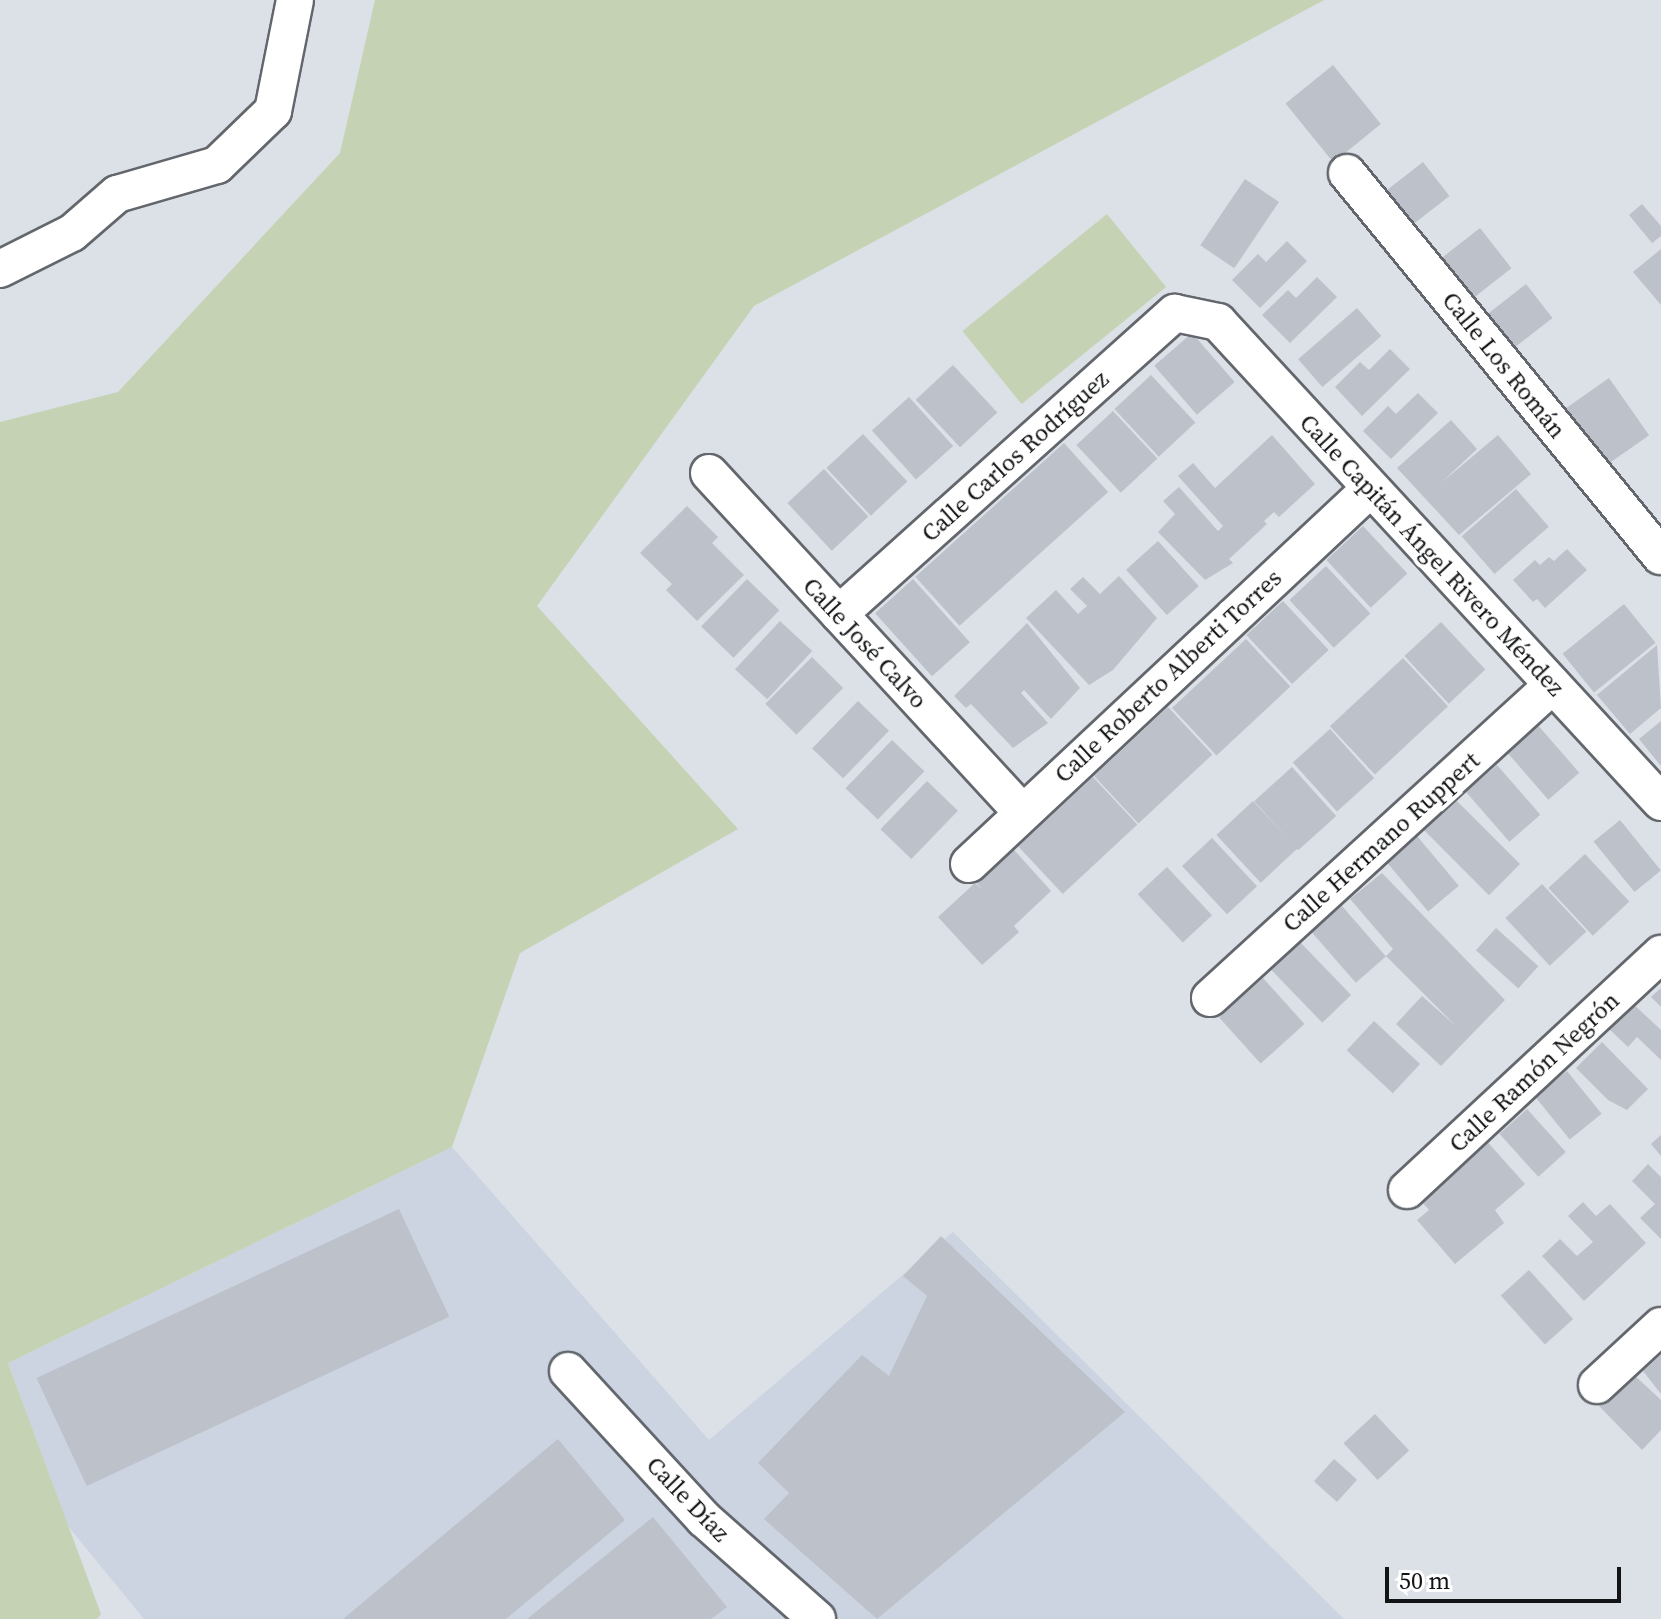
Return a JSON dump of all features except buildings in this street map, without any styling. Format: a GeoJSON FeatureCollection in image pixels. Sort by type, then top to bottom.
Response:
{"type":"FeatureCollection","features":[{"type":"Feature","properties":{"kind":"street"},"geometry":{"type":"LineString","coordinates":[[0,269],[72,233],[117,194],[217,165],[273,111],[295,0]]}},
{"type":"Feature","properties":{"kind":"street","name":"Calle Los Román"},"geometry":{"type":"LineString","coordinates":[[1347,173],[1661,556]]}},
{"type":"Feature","properties":{"kind":"street","name":"Calle Carlos Rodríguez"},"geometry":{"type":"LineString","coordinates":[[839,614],[1175,313],[1197,318]]}},
{"type":"Feature","properties":{"kind":"street","name":"Calle Capitán Ángel Rivero Méndez"},"geometry":{"type":"LineString","coordinates":[[1197,318],[1218,322],[1369,490],[1661,802]]}},
{"type":"Feature","properties":{"kind":"street","name":"Calle José Calvo"},"geometry":{"type":"LineString","coordinates":[[709,473],[1022,812]]}},
{"type":"Feature","properties":{"kind":"street","name":"Calle Roberto Alberti Torres"},"geometry":{"type":"LineString","coordinates":[[969,864],[1369,490]]}},
{"type":"Feature","properties":{"kind":"street","name":"Calle Hermano Ruppert"},"geometry":{"type":"LineString","coordinates":[[1210,998],[1553,685]]}},
{"type":"Feature","properties":{"kind":"street","name":"Calle Ramón Negrón"},"geometry":{"type":"LineString","coordinates":[[1407,1190],[1661,954]]}},
{"type":"Feature","properties":{"kind":"street"},"geometry":{"type":"LineString","coordinates":[[1597,1385],[1661,1326]]}},
{"type":"Feature","properties":{"kind":"street","name":"Calle Díaz"},"geometry":{"type":"LineString","coordinates":[[568,1371],[704,1519],[817,1619]]}},
{"type":"Feature","properties":{"kind":"shaded area"},"geometry":{"type":"Polygon","coordinates":[[[452,1147],[709,1440],[953,1232],[1344,1619],[144,1619],[68,1526],[8,1363],[452,1147]]]}},
{"type":"Feature","properties":{"kind":"green space"},"geometry":{"type":"Polygon","coordinates":[[[375,0],[1324,0],[754,306],[537,606],[738,829],[520,953],[452,1147],[8,1363],[101,1614],[97,1619],[0,1619],[0,422],[118,392],[340,153],[375,0]]]}},
{"type":"Feature","properties":{"kind":"green space"},"geometry":{"type":"Polygon","coordinates":[[[1107,214],[1166,287],[1022,404],[962,331],[1107,214]]]}}]}
